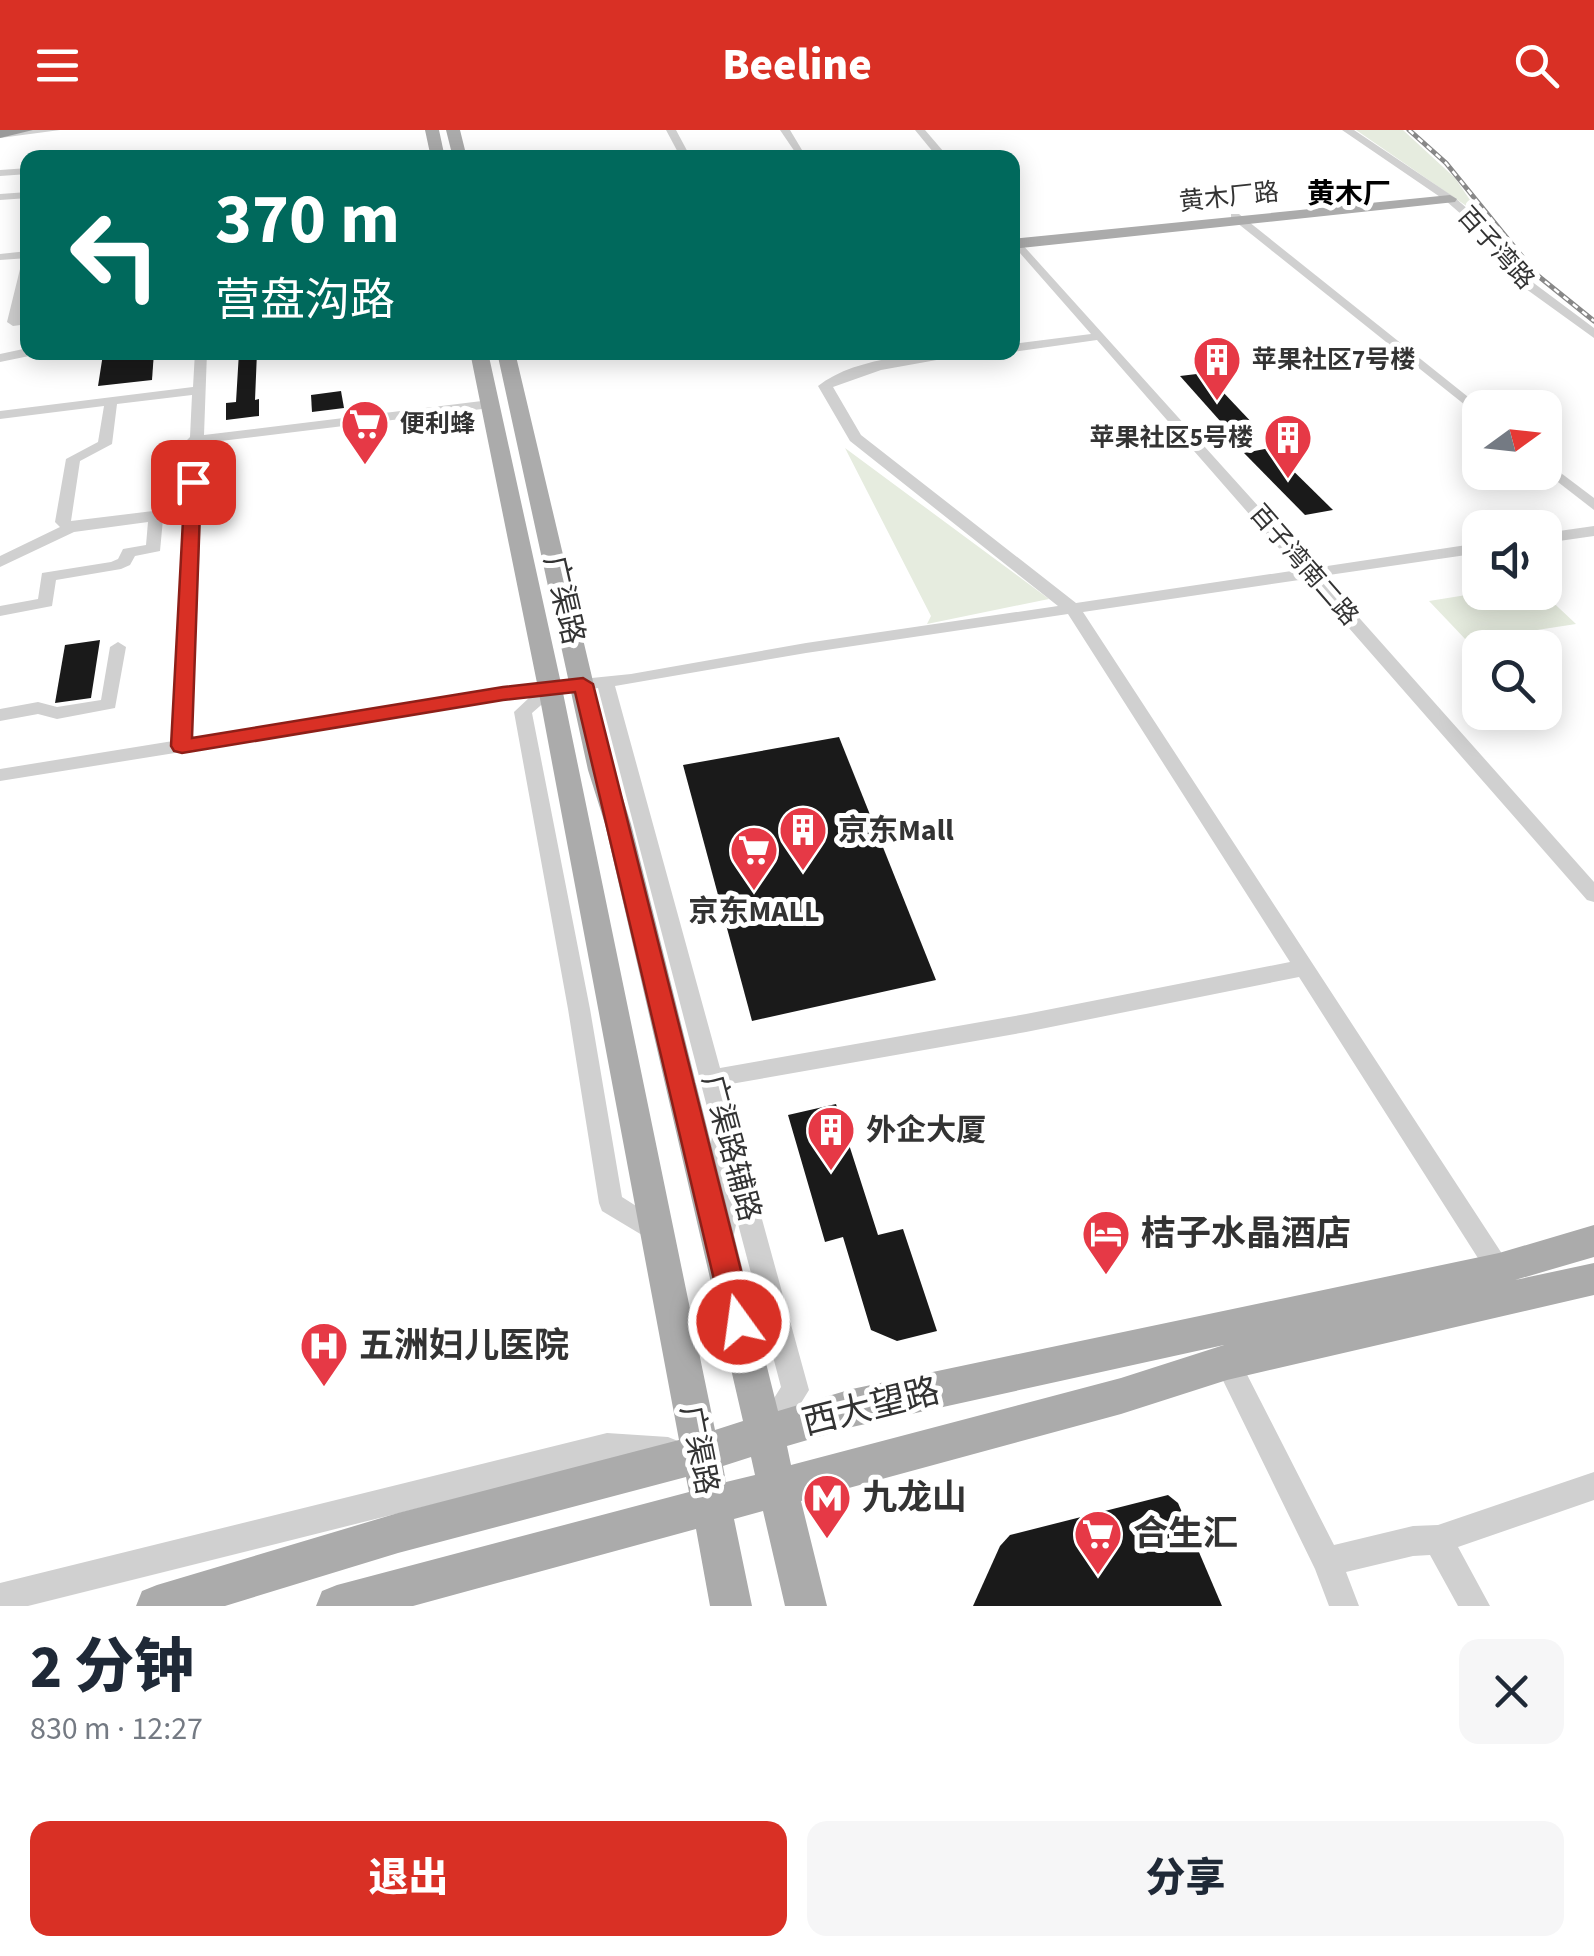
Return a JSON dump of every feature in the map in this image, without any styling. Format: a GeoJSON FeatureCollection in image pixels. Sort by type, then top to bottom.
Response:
{"type":"FeatureCollection","features":[{"type":"Feature","properties":{"kind":"highway"},"geometry":{"type":"LineString","coordinates":[[0,134],[26,130]]}},
{"type":"Feature","properties":{"kind":"main road","name":"黄木厂路"},"geometry":{"type":"LineString","coordinates":[[1020,239],[1447,197]]}},
{"type":"Feature","properties":{"kind":"main road","name":"广渠路"},"geometry":{"type":"LineString","coordinates":[[482,360],[732,1606]]}},
{"type":"Feature","properties":{"kind":"main road","name":"广渠路"},"geometry":{"type":"LineString","coordinates":[[508,360],[594,683],[720,1247],[806,1606]]}},
{"type":"Feature","properties":{"kind":"main road","name":"西大望路"},"geometry":{"type":"LineString","coordinates":[[157,1606],[398,1533],[700,1453],[852,1408],[1499,1268],[1594,1242]]}},
{"type":"Feature","properties":{"kind":"main road","name":"西大望路"},"geometry":{"type":"LineString","coordinates":[[338,1606],[1121,1396],[1227,1362],[1594,1280]]}},
{"type":"Feature","properties":{"kind":"street"},"geometry":{"type":"LineString","coordinates":[[0,134],[56,130]]}},
{"type":"Feature","properties":{"kind":"street"},"geometry":{"type":"LineString","coordinates":[[920,130],[937,150]]}},
{"type":"Feature","properties":{"kind":"street","name":"百子湾路"},"geometry":{"type":"LineString","coordinates":[[1347,130],[1474,219],[1523,281],[1594,334]]}},
{"type":"Feature","properties":{"kind":"street"},"geometry":{"type":"LineString","coordinates":[[1238,218],[1462,398]]}},
{"type":"Feature","properties":{"kind":"street","name":"百子湾南二路"},"geometry":{"type":"LineString","coordinates":[[1020,247],[1594,895]]}},
{"type":"Feature","properties":{"kind":"street"},"geometry":{"type":"LineString","coordinates":[[6,325],[20,293]]}},
{"type":"Feature","properties":{"kind":"street"},"geometry":{"type":"LineString","coordinates":[[1020,347],[1101,336]]}},
{"type":"Feature","properties":{"kind":"street"},"geometry":{"type":"LineString","coordinates":[[182,746],[200,360]]}},
{"type":"Feature","properties":{"kind":"street"},"geometry":{"type":"LineString","coordinates":[[924,360],[846,374],[825,386],[855,438],[1073,609],[1499,1268]]}},
{"type":"Feature","properties":{"kind":"street"},"geometry":{"type":"LineString","coordinates":[[0,414],[198,390]]}},
{"type":"Feature","properties":{"kind":"street"},"geometry":{"type":"LineString","coordinates":[[194,440],[490,404]]}},
{"type":"Feature","properties":{"kind":"street"},"geometry":{"type":"LineString","coordinates":[[70,528],[63,522],[73,459],[105,444],[111,406]]}},
{"type":"Feature","properties":{"kind":"street"},"geometry":{"type":"LineString","coordinates":[[1562,479],[1594,504]]}},
{"type":"Feature","properties":{"kind":"street"},"geometry":{"type":"LineString","coordinates":[[0,562],[70,528],[191,511]]}},
{"type":"Feature","properties":{"kind":"street"},"geometry":{"type":"LineString","coordinates":[[0,611],[46,602],[48,576],[115,566],[124,562],[129,552],[154,548],[156,516]]}},
{"type":"Feature","properties":{"kind":"street"},"geometry":{"type":"LineString","coordinates":[[1562,536],[1594,531]]}},
{"type":"Feature","properties":{"kind":"street"},"geometry":{"type":"LineString","coordinates":[[0,776],[550,688],[1462,551]]}},
{"type":"Feature","properties":{"kind":"street"},"geometry":{"type":"LineString","coordinates":[[0,715],[38,708],[56,713],[109,704],[118,648]]}},
{"type":"Feature","properties":{"kind":"street","name":"广渠路辅路"},"geometry":{"type":"LineString","coordinates":[[594,683],[714,1078],[795,1390],[766,1433]]}},
{"type":"Feature","properties":{"kind":"street"},"geometry":{"type":"LineString","coordinates":[[714,1078],[1303,968]]}},
{"type":"Feature","properties":{"kind":"street"},"geometry":{"type":"LineString","coordinates":[[720,1247],[728,1206],[719,1164],[724,1120]]}},
{"type":"Feature","properties":{"kind":"street"},"geometry":{"type":"LineString","coordinates":[[1227,1362],[1344,1606]]}},
{"type":"Feature","properties":{"kind":"street"},"geometry":{"type":"LineString","coordinates":[[0,1598],[607,1446],[700,1453]]}},
{"type":"Feature","properties":{"kind":"street"},"geometry":{"type":"LineString","coordinates":[[1326,1562],[1413,1541],[1438,1540],[1594,1486]]}},
{"type":"Feature","properties":{"kind":"street"},"geometry":{"type":"LineString","coordinates":[[1438,1540],[1475,1606]]}},
{"type":"Feature","properties":{"kind":"shaded area"},"geometry":{"type":"Polygon","coordinates":[[[1356,130],[1403,130],[1455,178],[1481,216],[1356,130]]]}},
{"type":"Feature","properties":{"kind":"shaded area"},"geometry":{"type":"Polygon","coordinates":[[[845,448],[1049,599],[927,624],[931,616],[845,448]]]}},
{"type":"Feature","properties":{"kind":"shaded area"},"geometry":{"type":"Polygon","coordinates":[[[1462,596],[1462,610],[1561,610],[1576,624],[1538,630],[1462,630],[1462,636],[1429,601],[1462,596]]]}},
{"type":"Feature","properties":{"kind":"building"},"geometry":{"type":"Polygon","coordinates":[[[102,360],[153,360],[152,380],[98,386],[102,360]]]}},
{"type":"Feature","properties":{"kind":"building"},"geometry":{"type":"Polygon","coordinates":[[[239,360],[257,360],[255,400],[259,399],[259,416],[226,420],[226,403],[236,402],[239,360]]]}},
{"type":"Feature","properties":{"kind":"building","name":"苹果社区7号楼"},"geometry":{"type":"Polygon","coordinates":[[[1205,373],[1256,427],[1229,431],[1180,376],[1205,373]]]}},
{"type":"Feature","properties":{"kind":"building"},"geometry":{"type":"Polygon","coordinates":[[[341,391],[344,408],[312,412],[311,395],[341,391]]]}},
{"type":"Feature","properties":{"kind":"building","name":"苹果社区5号楼"},"geometry":{"type":"Polygon","coordinates":[[[1270,448],[1333,510],[1305,515],[1244,453],[1270,448]]]}},
{"type":"Feature","properties":{"kind":"building"},"geometry":{"type":"Polygon","coordinates":[[[100,640],[91,698],[55,703],[65,645],[100,640]]]}},
{"type":"Feature","properties":{"kind":"building","name":"京东Mall"},"geometry":{"type":"Polygon","coordinates":[[[839,737],[936,980],[752,1021],[683,765],[839,737]]]}},
{"type":"Feature","properties":{"kind":"building","name":"外企大厦"},"geometry":{"type":"Polygon","coordinates":[[[836,1104],[878,1235],[903,1229],[937,1331],[897,1341],[871,1330],[843,1237],[825,1242],[788,1115],[836,1104]]]}},
{"type":"Feature","properties":{"kind":"building","name":"合生汇"},"geometry":{"type":"Polygon","coordinates":[[[1168,1495],[1178,1503],[1222,1606],[973,1606],[1000,1546],[1010,1535],[1168,1495]]]}},
{"type":"Feature","properties":{"kind":"railway"},"geometry":{"type":"LineString","coordinates":[[1409,130],[1446,163],[1537,275],[1594,321]]}},
{"type":"Feature","properties":{"kind":"place","name":"苹果社区7号楼"},"geometry":{"type":"Point","coordinates":[1217,402]}},
{"type":"Feature","properties":{"kind":"place","name":"便利蜂"},"geometry":{"type":"Point","coordinates":[365,466]}},
{"type":"Feature","properties":{"kind":"place","name":"苹果社区5号楼"},"geometry":{"type":"Point","coordinates":[1288,480]}},
{"type":"Feature","properties":{"kind":"place","name":"京东Mall"},"geometry":{"type":"Point","coordinates":[803,872]}},
{"type":"Feature","properties":{"kind":"place","name":"京东MALL"},"geometry":{"type":"Point","coordinates":[754,892]}},
{"type":"Feature","properties":{"kind":"place","name":"外企大厦"},"geometry":{"type":"Point","coordinates":[831,1172]}},
{"type":"Feature","properties":{"kind":"place","name":"桔子水晶酒店"},"geometry":{"type":"Point","coordinates":[1106,1276]}},
{"type":"Feature","properties":{"kind":"place","name":"五洲妇儿医院"},"geometry":{"type":"Point","coordinates":[324,1388]}},
{"type":"Feature","properties":{"kind":"place","name":"九龙山"},"geometry":{"type":"Point","coordinates":[827,1540]}},
{"type":"Feature","properties":{"kind":"place","name":"合生汇"},"geometry":{"type":"Point","coordinates":[1098,1576]}},
{"type":"Feature","properties":{"kind":"district","name":"黄木厂"},"geometry":{"type":"Point","coordinates":[1349,194]}},
{"type":"Feature","properties":{"kind":"route"},"geometry":{"type":"LineString","coordinates":[[193,482],[182,746],[503,693],[583,684],[739,1322]]}}]}
